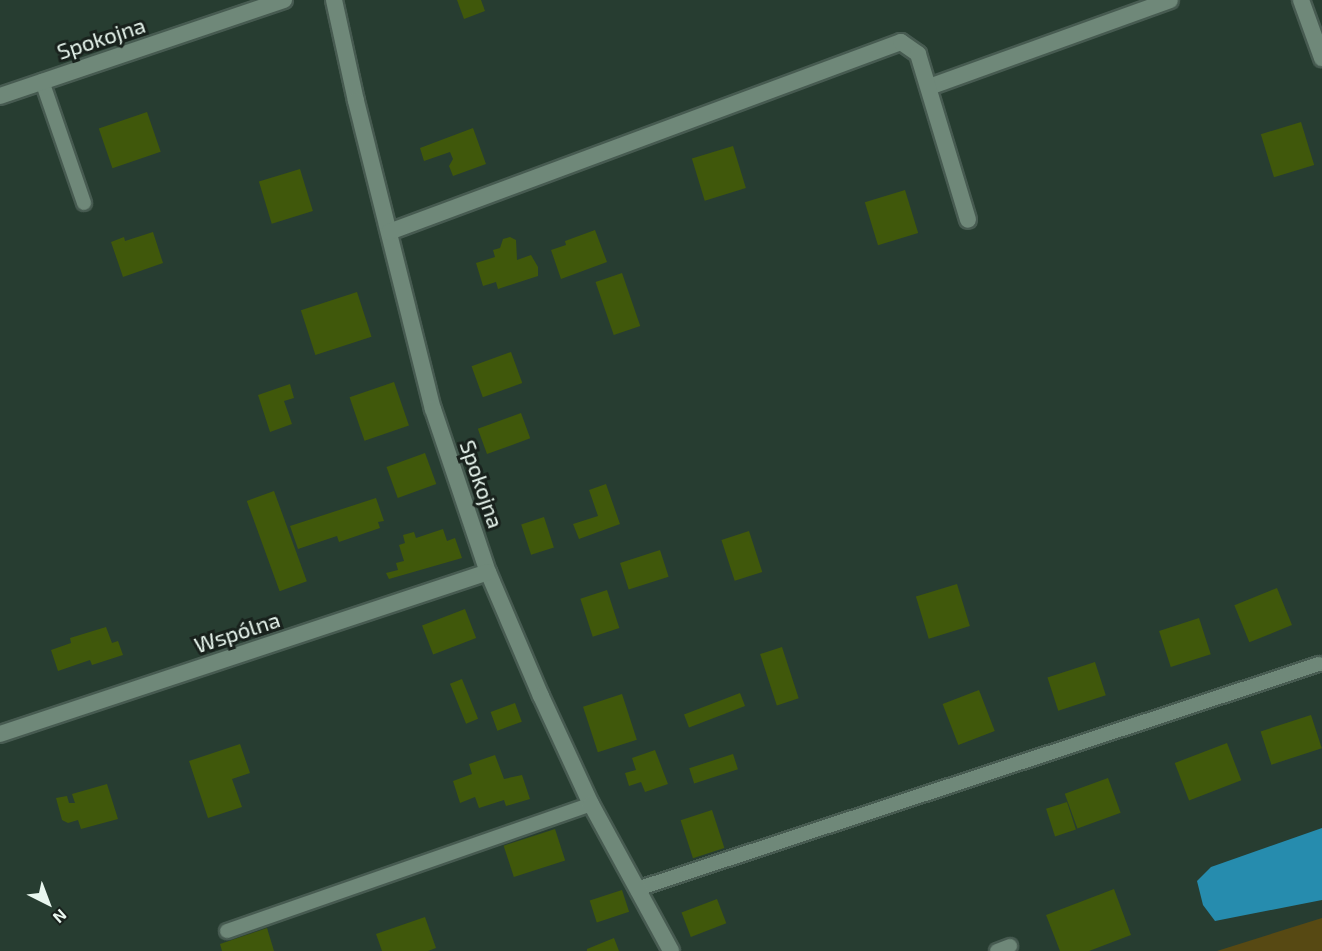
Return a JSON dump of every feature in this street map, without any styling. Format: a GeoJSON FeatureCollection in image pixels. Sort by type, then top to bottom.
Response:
{"type":"FeatureCollection","features":[{"type":"Feature","properties":{"kind":"street","name":"Spokojna"},"geometry":{"type":"LineString","coordinates":[[0,96],[284,0]]}},
{"type":"Feature","properties":{"kind":"street","name":"Spokojna"},"geometry":{"type":"LineString","coordinates":[[334,0],[356,101],[433,409],[488,572],[541,696],[591,804],[671,951]]}},
{"type":"Feature","properties":{"kind":"street"},"geometry":{"type":"LineString","coordinates":[[929,87],[1170,0]]}},
{"type":"Feature","properties":{"kind":"street"},"geometry":{"type":"LineString","coordinates":[[1300,0],[1322,58]]}},
{"type":"Feature","properties":{"kind":"street"},"geometry":{"type":"LineString","coordinates":[[389,232],[901,42],[918,54],[968,220]]}},
{"type":"Feature","properties":{"kind":"street","name":"Wspólna"},"geometry":{"type":"LineString","coordinates":[[0,734],[488,572]]}},
{"type":"Feature","properties":{"kind":"lane"},"geometry":{"type":"LineString","coordinates":[[42,81],[84,203]]}},
{"type":"Feature","properties":{"kind":"lane"},"geometry":{"type":"LineString","coordinates":[[637,889],[1319,664]]}},
{"type":"Feature","properties":{"kind":"lane"},"geometry":{"type":"LineString","coordinates":[[227,931],[591,804]]}},
{"type":"Feature","properties":{"kind":"shaded area"},"geometry":{"type":"Polygon","coordinates":[[[1322,918],[1322,951],[1217,951],[1322,918]]]}},
{"type":"Feature","properties":{"kind":"water"},"geometry":{"type":"Polygon","coordinates":[[[1322,828],[1322,900],[1215,921],[1203,905],[1197,881],[1211,867],[1322,828]]]}},
{"type":"Feature","properties":{"kind":"building"},"geometry":{"type":"Polygon","coordinates":[[[457,0],[481,0],[485,11],[464,19],[457,0]]]}},
{"type":"Feature","properties":{"kind":"building"},"geometry":{"type":"Polygon","coordinates":[[[147,112],[161,152],[112,168],[99,129],[147,112]]]}},
{"type":"Feature","properties":{"kind":"building"},"geometry":{"type":"Polygon","coordinates":[[[1301,122],[1314,165],[1274,177],[1261,134],[1301,122]]]}},
{"type":"Feature","properties":{"kind":"building"},"geometry":{"type":"Polygon","coordinates":[[[473,128],[486,164],[453,176],[449,166],[453,159],[450,152],[424,161],[420,148],[473,128]]]}},
{"type":"Feature","properties":{"kind":"building"},"geometry":{"type":"Polygon","coordinates":[[[733,146],[746,188],[705,201],[692,159],[733,146]]]}},
{"type":"Feature","properties":{"kind":"building"},"geometry":{"type":"Polygon","coordinates":[[[300,169],[313,211],[272,224],[259,182],[300,169]]]}},
{"type":"Feature","properties":{"kind":"building"},"geometry":{"type":"Polygon","coordinates":[[[905,190],[918,233],[878,245],[865,202],[905,190]]]}},
{"type":"Feature","properties":{"kind":"building"},"geometry":{"type":"Polygon","coordinates":[[[595,230],[607,262],[561,279],[551,250],[566,245],[565,241],[595,230]]]}},
{"type":"Feature","properties":{"kind":"building"},"geometry":{"type":"Polygon","coordinates":[[[153,232],[163,263],[123,277],[111,242],[124,237],[125,241],[153,232]]]}},
{"type":"Feature","properties":{"kind":"building"},"geometry":{"type":"Polygon","coordinates":[[[510,237],[516,240],[517,260],[531,255],[538,267],[538,276],[498,289],[496,282],[483,286],[476,263],[495,257],[493,250],[500,248],[503,239],[510,237]]]}},
{"type":"Feature","properties":{"kind":"building"},"geometry":{"type":"Polygon","coordinates":[[[622,273],[640,326],[614,335],[596,282],[622,273]]]}},
{"type":"Feature","properties":{"kind":"building"},"geometry":{"type":"Polygon","coordinates":[[[357,292],[372,337],[315,355],[301,310],[357,292]]]}},
{"type":"Feature","properties":{"kind":"building"},"geometry":{"type":"Polygon","coordinates":[[[511,352],[522,383],[483,397],[472,366],[511,352]]]}},
{"type":"Feature","properties":{"kind":"building"},"geometry":{"type":"Polygon","coordinates":[[[394,382],[409,425],[365,441],[350,397],[394,382]]]}},
{"type":"Feature","properties":{"kind":"building"},"geometry":{"type":"Polygon","coordinates":[[[290,384],[294,398],[284,401],[292,424],[270,432],[258,395],[290,384]]]}},
{"type":"Feature","properties":{"kind":"building"},"geometry":{"type":"Polygon","coordinates":[[[521,413],[530,438],[487,454],[478,429],[521,413]]]}},
{"type":"Feature","properties":{"kind":"building"},"geometry":{"type":"Polygon","coordinates":[[[425,453],[436,484],[398,498],[386,467],[425,453]]]}},
{"type":"Feature","properties":{"kind":"building"},"geometry":{"type":"Polygon","coordinates":[[[606,484],[620,524],[579,539],[573,524],[598,516],[589,490],[606,484]]]}},
{"type":"Feature","properties":{"kind":"building"},"geometry":{"type":"Polygon","coordinates":[[[274,491],[307,581],[280,591],[247,501],[274,491]]]}},
{"type":"Feature","properties":{"kind":"building"},"geometry":{"type":"Polygon","coordinates":[[[376,498],[384,521],[378,522],[380,528],[339,542],[337,536],[298,549],[290,526],[376,498]]]}},
{"type":"Feature","properties":{"kind":"building"},"geometry":{"type":"Polygon","coordinates":[[[544,517],[554,547],[531,555],[521,524],[544,517]]]}},
{"type":"Feature","properties":{"kind":"building"},"geometry":{"type":"Polygon","coordinates":[[[443,529],[447,541],[455,538],[462,558],[389,579],[386,573],[398,570],[396,563],[404,561],[399,545],[405,543],[403,535],[414,532],[416,538],[443,529]]]}},
{"type":"Feature","properties":{"kind":"building"},"geometry":{"type":"Polygon","coordinates":[[[749,531],[762,572],[735,581],[721,540],[749,531]]]}},
{"type":"Feature","properties":{"kind":"building"},"geometry":{"type":"Polygon","coordinates":[[[660,550],[669,577],[629,590],[620,563],[660,550]]]}},
{"type":"Feature","properties":{"kind":"building"},"geometry":{"type":"Polygon","coordinates":[[[957,584],[970,626],[929,639],[916,597],[957,584]]]}},
{"type":"Feature","properties":{"kind":"building"},"geometry":{"type":"Polygon","coordinates":[[[1277,588],[1292,625],[1249,642],[1234,605],[1277,588]]]}},
{"type":"Feature","properties":{"kind":"building"},"geometry":{"type":"Polygon","coordinates":[[[607,590],[619,628],[593,637],[580,599],[607,590]]]}},
{"type":"Feature","properties":{"kind":"building"},"geometry":{"type":"Polygon","coordinates":[[[465,609],[476,638],[433,654],[422,625],[465,609]]]}},
{"type":"Feature","properties":{"kind":"building"},"geometry":{"type":"Polygon","coordinates":[[[1199,618],[1211,654],[1171,667],[1159,631],[1199,618]]]}},
{"type":"Feature","properties":{"kind":"building"},"geometry":{"type":"Polygon","coordinates":[[[106,627],[112,643],[118,641],[123,655],[92,665],[90,660],[58,671],[51,650],[71,643],[70,638],[106,627]]]}},
{"type":"Feature","properties":{"kind":"building"},"geometry":{"type":"Polygon","coordinates":[[[782,647],[799,698],[777,705],[760,654],[782,647]]]}},
{"type":"Feature","properties":{"kind":"building"},"geometry":{"type":"Polygon","coordinates":[[[1095,662],[1106,695],[1058,711],[1047,677],[1095,662]]]}},
{"type":"Feature","properties":{"kind":"building"},"geometry":{"type":"Polygon","coordinates":[[[462,679],[478,719],[466,724],[450,684],[462,679]]]}},
{"type":"Feature","properties":{"kind":"building"},"geometry":{"type":"Polygon","coordinates":[[[979,690],[995,731],[958,745],[943,704],[979,690]]]}},
{"type":"Feature","properties":{"kind":"building"},"geometry":{"type":"Polygon","coordinates":[[[740,693],[745,706],[689,728],[684,715],[740,693]]]}},
{"type":"Feature","properties":{"kind":"building"},"geometry":{"type":"Polygon","coordinates":[[[622,694],[637,740],[598,752],[583,707],[622,694]]]}},
{"type":"Feature","properties":{"kind":"building"},"geometry":{"type":"Polygon","coordinates":[[[515,703],[522,722],[497,731],[491,712],[515,703]]]}},
{"type":"Feature","properties":{"kind":"building"},"geometry":{"type":"Polygon","coordinates":[[[1311,715],[1322,748],[1271,765],[1261,731],[1311,715]]]}},
{"type":"Feature","properties":{"kind":"building"},"geometry":{"type":"Polygon","coordinates":[[[1227,743],[1241,780],[1189,800],[1175,763],[1227,743]]]}},
{"type":"Feature","properties":{"kind":"building"},"geometry":{"type":"Polygon","coordinates":[[[240,744],[250,773],[232,779],[242,807],[208,818],[189,761],[240,744]]]}},
{"type":"Feature","properties":{"kind":"building"},"geometry":{"type":"Polygon","coordinates":[[[655,750],[668,784],[645,792],[641,782],[629,786],[625,773],[636,770],[632,758],[655,750]]]}},
{"type":"Feature","properties":{"kind":"building"},"geometry":{"type":"Polygon","coordinates":[[[733,754],[738,769],[694,783],[689,768],[733,754]]]}},
{"type":"Feature","properties":{"kind":"building"},"geometry":{"type":"Polygon","coordinates":[[[495,755],[504,779],[522,775],[530,799],[506,806],[504,800],[479,808],[475,797],[460,803],[453,781],[472,774],[469,764],[495,755]]]}},
{"type":"Feature","properties":{"kind":"building"},"geometry":{"type":"Polygon","coordinates":[[[1108,778],[1121,813],[1077,829],[1065,794],[1108,778]]]}},
{"type":"Feature","properties":{"kind":"building"},"geometry":{"type":"Polygon","coordinates":[[[107,784],[118,819],[81,829],[78,820],[68,823],[62,820],[56,798],[67,796],[69,803],[75,803],[72,794],[107,784]]]}},
{"type":"Feature","properties":{"kind":"building"},"geometry":{"type":"Polygon","coordinates":[[[1067,802],[1076,830],[1055,836],[1046,809],[1067,802]]]}},
{"type":"Feature","properties":{"kind":"building"},"geometry":{"type":"Polygon","coordinates":[[[712,810],[724,848],[693,858],[681,820],[712,810]]]}},
{"type":"Feature","properties":{"kind":"building"},"geometry":{"type":"Polygon","coordinates":[[[555,829],[565,860],[514,877],[504,846],[555,829]]]}},
{"type":"Feature","properties":{"kind":"building"},"geometry":{"type":"Polygon","coordinates":[[[1114,889],[1131,935],[1089,951],[1060,951],[1046,915],[1114,889]]]}},
{"type":"Feature","properties":{"kind":"building"},"geometry":{"type":"Polygon","coordinates":[[[622,890],[629,912],[597,922],[590,901],[622,890]]]}},
{"type":"Feature","properties":{"kind":"building"},"geometry":{"type":"Polygon","coordinates":[[[717,899],[726,923],[691,937],[682,913],[717,899]]]}},
{"type":"Feature","properties":{"kind":"building"},"geometry":{"type":"Polygon","coordinates":[[[425,917],[436,948],[428,951],[382,951],[376,934],[425,917]]]}},
{"type":"Feature","properties":{"kind":"building"},"geometry":{"type":"Polygon","coordinates":[[[267,928],[274,951],[222,951],[220,944],[267,928]]]}},
{"type":"Feature","properties":{"kind":"building"},"geometry":{"type":"Polygon","coordinates":[[[614,938],[619,951],[587,951],[587,949],[614,938]]]}}]}
